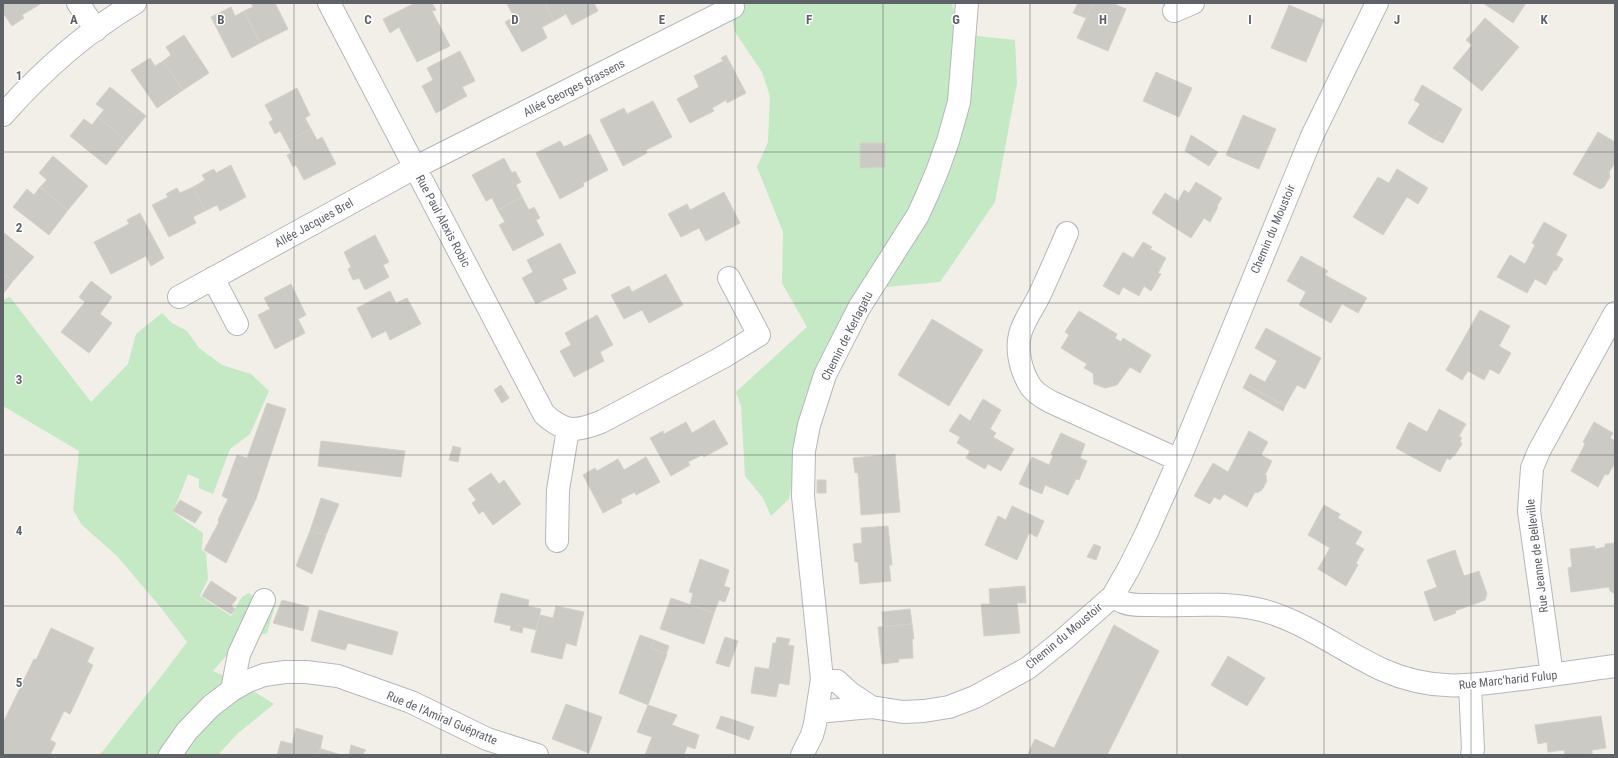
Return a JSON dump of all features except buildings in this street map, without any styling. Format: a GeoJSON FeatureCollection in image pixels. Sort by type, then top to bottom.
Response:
{"type":"FeatureCollection","features":[{"type":"Feature","properties":{"kind":"street"},"geometry":{"type":"LineString","coordinates":[[78,3],[96,30]]}},
{"type":"Feature","properties":{"kind":"street"},"geometry":{"type":"LineString","coordinates":[[3,114],[34,82],[73,48],[135,3]]}},
{"type":"Feature","properties":{"kind":"street","name":"Rue Paul Alexis Robic"},"geometry":{"type":"LineString","coordinates":[[329,3],[544,414],[553,422],[568,429]]}},
{"type":"Feature","properties":{"kind":"street","name":"Chemin de Kerlagatu"},"geometry":{"type":"LineString","coordinates":[[802,755],[812,735],[822,679],[803,496],[804,451],[809,425],[826,375],[835,355],[859,308],[918,215],[938,169],[959,102],[967,3]]}},
{"type":"Feature","properties":{"kind":"street","name":"Chemin du Moustoir"},"geometry":{"type":"LineString","coordinates":[[817,712],[871,707],[903,712],[924,711],[949,707],[975,697],[1028,668],[1069,635],[1112,596],[1129,568],[1146,534],[1180,460],[1312,136],[1377,3]]}},
{"type":"Feature","properties":{"kind":"street","name":"Allée Georges Brassens"},"geometry":{"type":"LineString","coordinates":[[414,168],[733,7]]}},
{"type":"Feature","properties":{"kind":"street","name":"Allée Jacques Brel"},"geometry":{"type":"LineString","coordinates":[[179,297],[414,168]]}},
{"type":"Feature","properties":{"kind":"street"},"geometry":{"type":"LineString","coordinates":[[1067,233],[1039,297],[1022,327],[1018,344],[1018,354],[1022,369],[1031,387],[1039,395],[1051,402],[1180,460]]}},
{"type":"Feature","properties":{"kind":"street"},"geometry":{"type":"LineString","coordinates":[[213,278],[237,324]]}},
{"type":"Feature","properties":{"kind":"street"},"geometry":{"type":"LineString","coordinates":[[557,541],[558,490],[568,429],[584,429],[601,422],[722,357],[759,335],[729,278]]}},
{"type":"Feature","properties":{"kind":"street","name":"Rue Jeanne de Belleville"},"geometry":{"type":"LineString","coordinates":[[1552,675],[1529,511],[1532,468],[1539,450],[1615,313]]}},
{"type":"Feature","properties":{"kind":"street","name":"Rue Marc'harid Fulup"},"geometry":{"type":"LineString","coordinates":[[1112,596],[1123,602],[1137,604],[1219,605],[1255,608],[1292,622],[1323,637],[1364,661],[1401,677],[1435,685],[1470,686],[1615,666]]}},
{"type":"Feature","properties":{"kind":"street"},"geometry":{"type":"LineString","coordinates":[[232,690],[239,654],[264,600]]}},
{"type":"Feature","properties":{"kind":"street","name":"Rue de l'Amiral Guépratte"},"geometry":{"type":"LineString","coordinates":[[170,755],[187,731],[211,706],[232,690],[248,681],[264,675],[285,672],[306,672],[338,676],[411,702],[487,739],[537,755]]}},
{"type":"Feature","properties":{"kind":"street","name":"Chemin du Moustoir"},"geometry":{"type":"LineString","coordinates":[[822,679],[837,681],[850,693],[871,707]]}},
{"type":"Feature","properties":{"kind":"street"},"geometry":{"type":"LineString","coordinates":[[1470,686],[1472,755]]}},
{"type":"Feature","properties":{"kind":"green space"},"geometry":{"type":"Polygon","coordinates":[[[729,3],[952,3],[959,34],[1015,40],[1017,83],[995,202],[940,282],[865,289],[837,330],[806,393],[799,423],[796,463],[789,499],[771,516],[763,498],[745,476],[741,406],[736,392],[807,327],[782,283],[783,232],[757,167],[768,142],[770,96],[762,72],[735,32],[729,3]]]}},
{"type":"Feature","properties":{"kind":"green space"},"geometry":{"type":"Polygon","coordinates":[[[10,297],[91,402],[128,364],[136,334],[162,313],[172,323],[187,331],[199,348],[222,365],[251,374],[269,391],[250,434],[230,449],[213,494],[199,488],[199,479],[188,474],[173,512],[203,533],[202,550],[206,553],[208,579],[200,596],[231,616],[242,597],[249,593],[256,598],[275,606],[267,633],[240,640],[213,671],[242,684],[274,704],[236,735],[218,755],[98,755],[103,751],[187,642],[162,609],[117,556],[82,525],[73,510],[79,451],[3,406],[3,300],[10,297]]]}}]}
